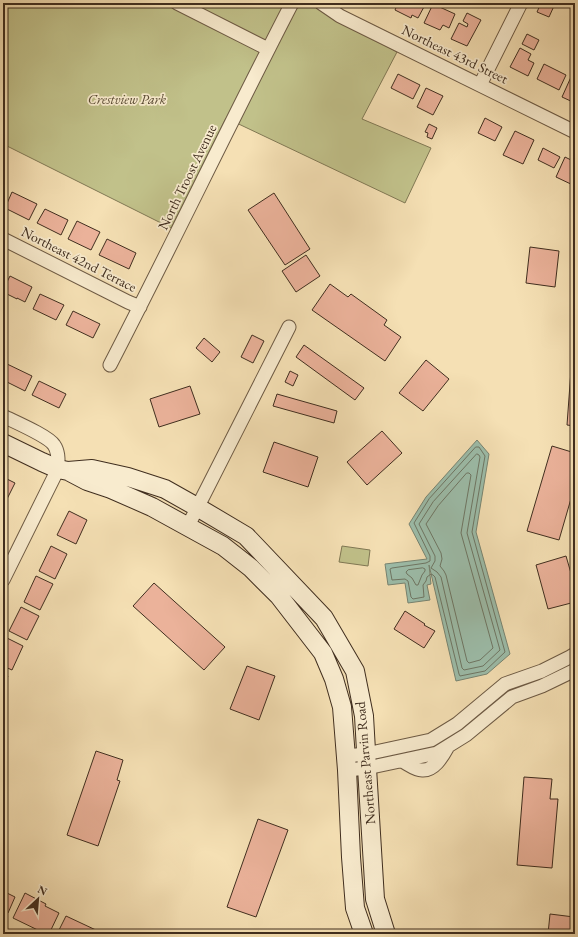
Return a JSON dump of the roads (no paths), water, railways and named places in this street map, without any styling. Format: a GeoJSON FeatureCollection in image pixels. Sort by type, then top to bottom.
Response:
{"type":"FeatureCollection","features":[{"type":"Feature","properties":{"kind":"main road","name":"Northeast Parvin Road"},"geometry":{"type":"LineString","coordinates":[[3,443],[86,481],[111,489],[152,507],[223,546],[251,568],[279,596],[323,652],[334,679],[342,707],[355,908],[364,934]]}},
{"type":"Feature","properties":{"kind":"main road","name":"Northeast Parvin Road"},"geometry":{"type":"LineString","coordinates":[[63,470],[92,469],[128,477],[165,489],[198,507],[246,536],[324,618],[355,671],[364,716],[375,899],[380,932]]}},
{"type":"Feature","properties":{"kind":"street"},"geometry":{"type":"LineString","coordinates":[[177,3],[268,49]]}},
{"type":"Feature","properties":{"kind":"street","name":"North Troost Avenue"},"geometry":{"type":"LineString","coordinates":[[110,365],[292,3]]}},
{"type":"Feature","properties":{"kind":"street","name":"Northeast 43rd Street"},"geometry":{"type":"LineString","coordinates":[[321,3],[340,16],[575,132]]}},
{"type":"Feature","properties":{"kind":"street"},"geometry":{"type":"LineString","coordinates":[[480,84],[521,3]]}},
{"type":"Feature","properties":{"kind":"street","name":"Northeast 42nd Terrace"},"geometry":{"type":"LineString","coordinates":[[3,239],[140,307]]}},
{"type":"Feature","properties":{"kind":"street"},"geometry":{"type":"LineString","coordinates":[[188,526],[289,327]]}},
{"type":"Feature","properties":{"kind":"street"},"geometry":{"type":"LineString","coordinates":[[3,416],[46,438],[54,445],[58,452],[63,470],[3,580]]}},
{"type":"Feature","properties":{"kind":"street"},"geometry":{"type":"LineString","coordinates":[[366,761],[406,746],[432,740],[457,724],[505,684],[542,671],[575,654]]}},
{"type":"Feature","properties":{"kind":"street"},"geometry":{"type":"LineString","coordinates":[[346,763],[405,760],[414,768],[423,771],[436,765],[449,746],[466,735],[512,697],[542,686],[575,670]]}},
{"type":"Feature","properties":{"kind":"street"},"geometry":{"type":"LineString","coordinates":[[405,760],[406,746]]}},
{"type":"Feature","properties":{"kind":"water"},"geometry":{"type":"Polygon","coordinates":[[[477,440],[489,454],[476,532],[510,654],[487,674],[456,681],[429,565],[431,584],[427,585],[430,600],[408,603],[405,583],[388,585],[385,564],[427,559],[409,524],[426,497],[477,440]]]}},
{"type":"Feature","properties":{"kind":"park label","name":"Crestview Park"},"geometry":{"type":"Point","coordinates":[127,99]}}]}
